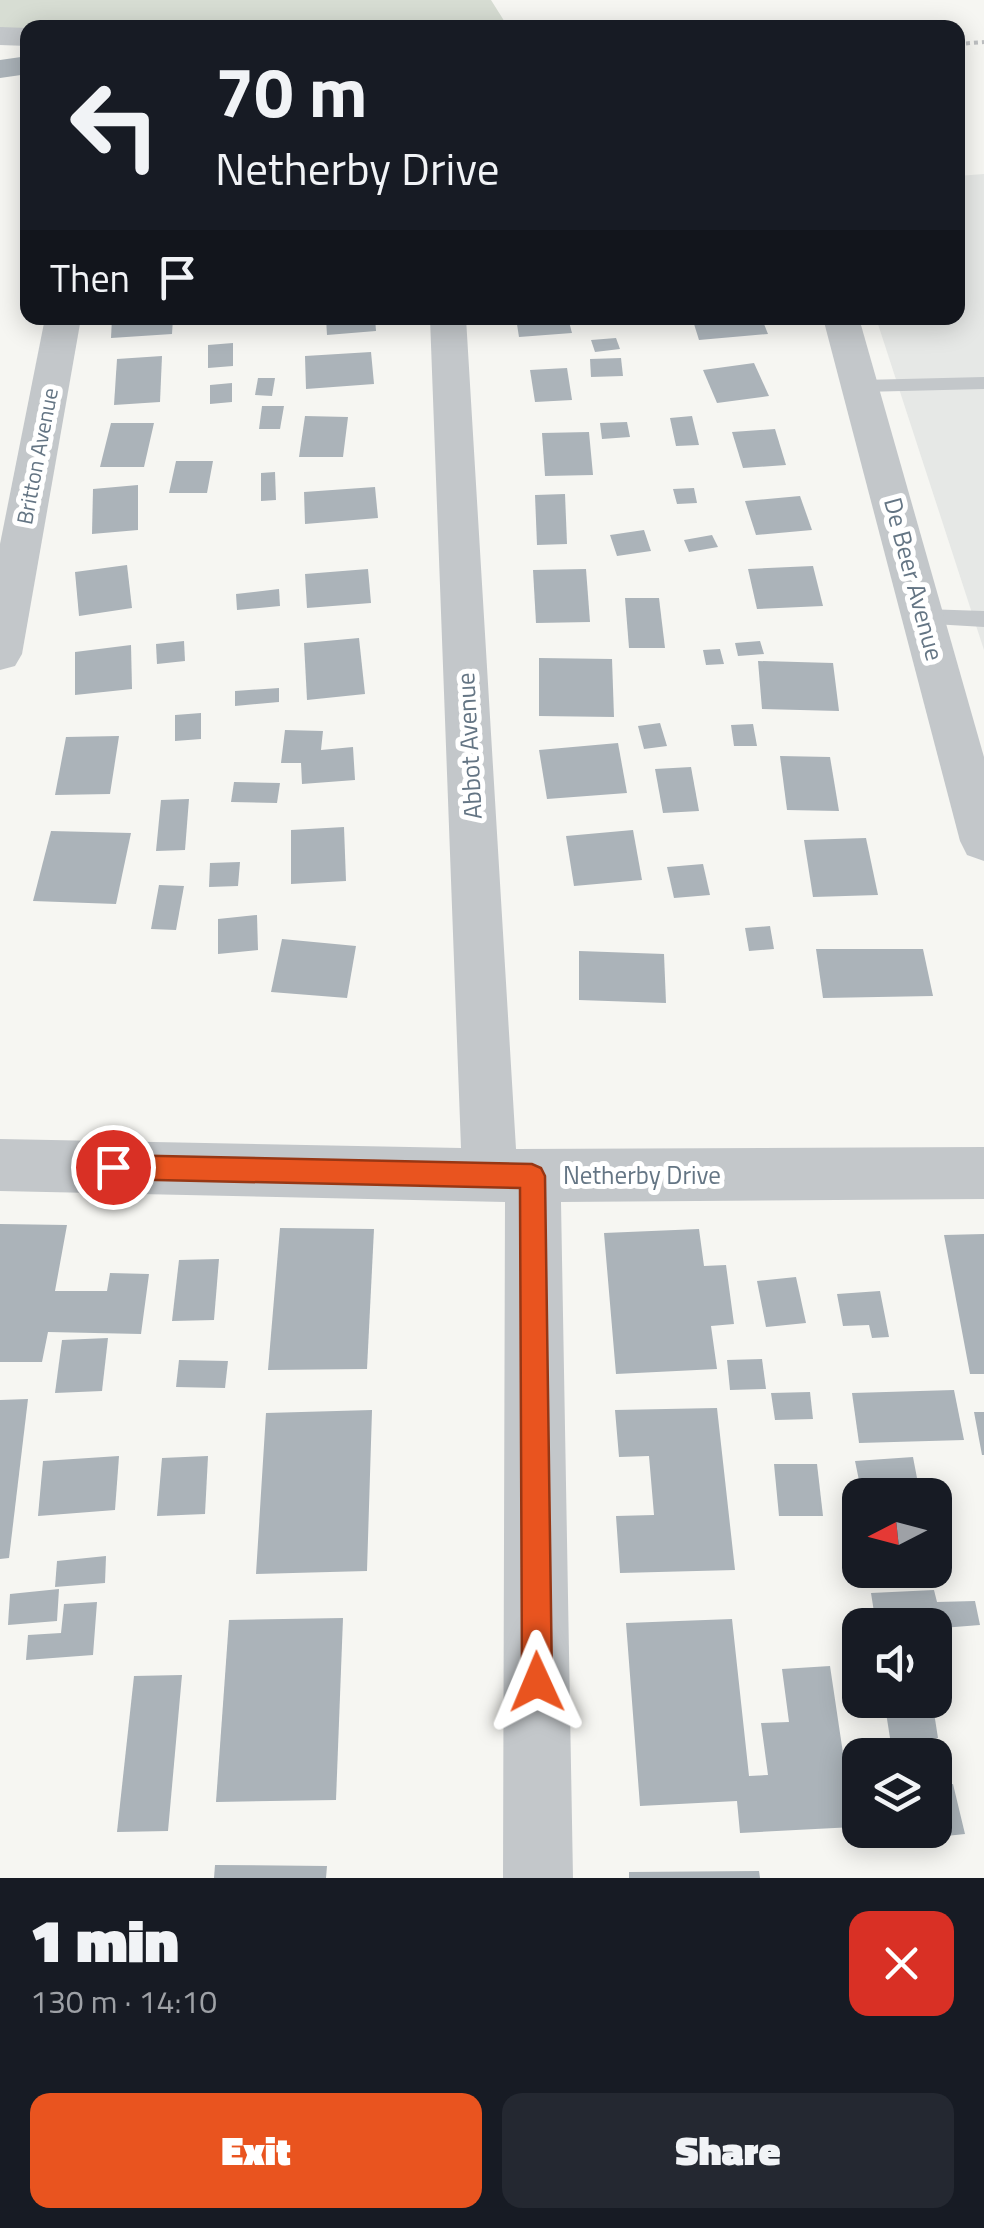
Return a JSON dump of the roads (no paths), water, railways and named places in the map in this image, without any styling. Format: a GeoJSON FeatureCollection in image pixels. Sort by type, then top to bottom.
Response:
{"type":"FeatureCollection","features":[{"type":"Feature","properties":{"kind":"street","name":"Britton Avenue"},"geometry":{"type":"LineString","coordinates":[[0,654],[62,325]]}},
{"type":"Feature","properties":{"kind":"street","name":"Abbot Avenue"},"geometry":{"type":"LineString","coordinates":[[449,325],[511,1175],[538,1878]]}},
{"type":"Feature","properties":{"kind":"street","name":"De Beer Avenue"},"geometry":{"type":"LineString","coordinates":[[843,325],[984,841]]}},
{"type":"Feature","properties":{"kind":"street","name":"Netherby Drive"},"geometry":{"type":"LineString","coordinates":[[0,1165],[511,1175],[984,1173]]}},
{"type":"Feature","properties":{"kind":"lane"},"geometry":{"type":"LineString","coordinates":[[862,386],[984,383]]}},
{"type":"Feature","properties":{"kind":"lane"},"geometry":{"type":"LineString","coordinates":[[924,618],[984,619]]}}]}
